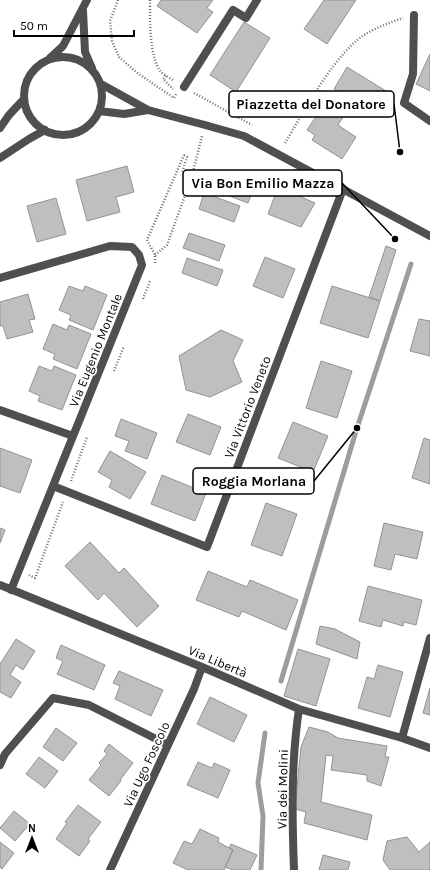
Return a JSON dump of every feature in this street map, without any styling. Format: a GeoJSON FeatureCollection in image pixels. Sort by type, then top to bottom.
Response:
{"type":"FeatureCollection","features":[{"type":"Feature","properties":{"kind":"street"},"geometry":{"type":"LineString","coordinates":[[83,10],[85,52],[101,84],[103,94],[102,103],[94,121],[86,128],[76,133],[66,135],[55,134],[44,130],[30,117],[24,99],[25,86],[30,74],[63,46],[87,0]]}},
{"type":"Feature","properties":{"kind":"street"},"geometry":{"type":"LineString","coordinates":[[184,87],[234,10],[246,18],[257,0]]}},
{"type":"Feature","properties":{"kind":"street"},"geometry":{"type":"LineString","coordinates":[[414,15],[413,74],[404,103],[430,121]]}},
{"type":"Feature","properties":{"kind":"street"},"geometry":{"type":"LineString","coordinates":[[50,58],[62,56],[74,58],[85,63],[94,71]]}},
{"type":"Feature","properties":{"kind":"street"},"geometry":{"type":"LineString","coordinates":[[101,84],[148,110],[205,124],[244,136],[430,236]]}},
{"type":"Feature","properties":{"kind":"street"},"geometry":{"type":"LineString","coordinates":[[0,128],[9,115],[24,99]]}},
{"type":"Feature","properties":{"kind":"street"},"geometry":{"type":"LineString","coordinates":[[99,111],[124,114],[148,110]]}},
{"type":"Feature","properties":{"kind":"street"},"geometry":{"type":"LineString","coordinates":[[0,158],[44,130]]}},
{"type":"Feature","properties":{"kind":"street","name":"Via Vittorio Veneto"},"geometry":{"type":"LineString","coordinates":[[53,486],[207,547],[343,189]]}},
{"type":"Feature","properties":{"kind":"street","name":"Via Eugenio Montale"},"geometry":{"type":"LineString","coordinates":[[0,278],[110,246],[132,247],[139,255],[142,265],[11,590]]}},
{"type":"Feature","properties":{"kind":"street"},"geometry":{"type":"LineString","coordinates":[[0,410],[73,436]]}},
{"type":"Feature","properties":{"kind":"street","name":"Via Libertà"},"geometry":{"type":"LineString","coordinates":[[0,585],[202,667],[299,709],[402,738],[430,748]]}},
{"type":"Feature","properties":{"kind":"street"},"geometry":{"type":"LineString","coordinates":[[402,738],[430,638]]}},
{"type":"Feature","properties":{"kind":"street","name":"Via Ugo Foscolo"},"geometry":{"type":"LineString","coordinates":[[110,870],[194,689],[202,667]]}},
{"type":"Feature","properties":{"kind":"street"},"geometry":{"type":"LineString","coordinates":[[0,765],[5,754],[53,698],[89,705],[168,745]]}},
{"type":"Feature","properties":{"kind":"street","name":"Via dei Molini"},"geometry":{"type":"LineString","coordinates":[[294,870],[292,811],[295,733],[299,709]]}},
{"type":"Feature","properties":{"kind":"path"},"geometry":{"type":"LineString","coordinates":[[118,0],[110,21],[112,41],[119,57],[136,72],[174,98],[177,91],[163,79],[166,76]]}},
{"type":"Feature","properties":{"kind":"path"},"geometry":{"type":"LineString","coordinates":[[150,0],[150,18],[154,59],[161,72],[184,87],[257,128]]}},
{"type":"Feature","properties":{"kind":"path"},"geometry":{"type":"LineString","coordinates":[[278,139],[285,143],[334,65],[350,46],[369,32],[414,15]]}},
{"type":"Feature","properties":{"kind":"path"},"geometry":{"type":"LineString","coordinates":[[155,255],[167,245],[192,176],[205,124]]}},
{"type":"Feature","properties":{"kind":"path"},"geometry":{"type":"LineString","coordinates":[[184,155],[187,157],[182,173],[192,176]]}},
{"type":"Feature","properties":{"kind":"building"},"geometry":{"type":"Polygon","coordinates":[[[161,0],[213,0],[207,8],[213,12],[197,33],[157,6],[161,0]]]}},
{"type":"Feature","properties":{"kind":"building"},"geometry":{"type":"Polygon","coordinates":[[[324,0],[356,0],[327,44],[304,29],[324,0]]]}},
{"type":"Feature","properties":{"kind":"building"},"geometry":{"type":"Polygon","coordinates":[[[244,22],[270,38],[236,92],[210,75],[244,22]]]}},
{"type":"Feature","properties":{"kind":"building"},"geometry":{"type":"Polygon","coordinates":[[[430,54],[430,91],[416,84],[430,54]]]}},
{"type":"Feature","properties":{"kind":"building"},"geometry":{"type":"Polygon","coordinates":[[[347,67],[386,91],[377,104],[365,97],[361,104],[354,100],[338,125],[356,137],[342,159],[312,140],[315,135],[307,130],[319,112],[324,115],[339,92],[334,89],[347,67]]]}},
{"type":"Feature","properties":{"kind":"building"},"geometry":{"type":"Polygon","coordinates":[[[127,166],[134,192],[116,197],[120,212],[87,221],[76,180],[127,166]]]}},
{"type":"Feature","properties":{"kind":"building"},"geometry":{"type":"Polygon","coordinates":[[[219,175],[254,187],[248,203],[213,190],[219,175]]]}},
{"type":"Feature","properties":{"kind":"building"},"geometry":{"type":"Polygon","coordinates":[[[278,187],[315,203],[301,227],[268,214],[278,187]]]}},
{"type":"Feature","properties":{"kind":"building"},"geometry":{"type":"Polygon","coordinates":[[[204,193],[240,206],[234,222],[199,209],[204,193]]]}},
{"type":"Feature","properties":{"kind":"building"},"geometry":{"type":"Polygon","coordinates":[[[56,198],[66,234],[37,242],[27,206],[56,198]]]}},
{"type":"Feature","properties":{"kind":"building"},"geometry":{"type":"Polygon","coordinates":[[[189,233],[225,245],[219,261],[183,248],[189,233]]]}},
{"type":"Feature","properties":{"kind":"building"},"geometry":{"type":"Polygon","coordinates":[[[386,246],[396,250],[380,301],[369,297],[386,246]]]}},
{"type":"Feature","properties":{"kind":"building"},"geometry":{"type":"Polygon","coordinates":[[[265,257],[295,269],[283,298],[253,286],[265,257]]]}},
{"type":"Feature","properties":{"kind":"building"},"geometry":{"type":"Polygon","coordinates":[[[187,258],[223,270],[217,286],[182,273],[187,258]]]}},
{"type":"Feature","properties":{"kind":"building"},"geometry":{"type":"Polygon","coordinates":[[[69,286],[83,291],[85,286],[107,295],[93,330],[69,320],[71,315],[59,310],[69,286]]]}},
{"type":"Feature","properties":{"kind":"building"},"geometry":{"type":"Polygon","coordinates":[[[332,286],[380,301],[368,338],[320,323],[332,286]]]}},
{"type":"Feature","properties":{"kind":"building"},"geometry":{"type":"Polygon","coordinates":[[[28,294],[35,319],[29,320],[33,332],[7,339],[3,326],[0,326],[0,302],[28,294]]]}},
{"type":"Feature","properties":{"kind":"building"},"geometry":{"type":"Polygon","coordinates":[[[419,319],[430,321],[430,356],[410,351],[419,319]]]}},
{"type":"Feature","properties":{"kind":"building"},"geometry":{"type":"Polygon","coordinates":[[[53,324],[67,330],[69,325],[91,334],[77,369],[53,359],[55,354],[43,349],[53,324]]]}},
{"type":"Feature","properties":{"kind":"building"},"geometry":{"type":"Polygon","coordinates":[[[221,330],[243,340],[233,361],[242,382],[210,397],[186,390],[179,356],[221,330]]]}},
{"type":"Feature","properties":{"kind":"building"},"geometry":{"type":"Polygon","coordinates":[[[321,361],[352,371],[337,418],[306,408],[321,361]]]}},
{"type":"Feature","properties":{"kind":"building"},"geometry":{"type":"Polygon","coordinates":[[[39,366],[52,371],[54,366],[76,375],[62,410],[38,401],[40,396],[29,391],[39,366]]]}},
{"type":"Feature","properties":{"kind":"building"},"geometry":{"type":"Polygon","coordinates":[[[188,414],[221,427],[210,455],[176,442],[188,414]]]}},
{"type":"Feature","properties":{"kind":"building"},"geometry":{"type":"Polygon","coordinates":[[[121,419],[157,433],[147,459],[125,451],[129,441],[115,436],[121,419]]]}},
{"type":"Feature","properties":{"kind":"building"},"geometry":{"type":"Polygon","coordinates":[[[293,422],[328,436],[313,472],[278,458],[293,422]]]}},
{"type":"Feature","properties":{"kind":"building"},"geometry":{"type":"Polygon","coordinates":[[[424,438],[430,440],[430,484],[412,478],[424,438]]]}},
{"type":"Feature","properties":{"kind":"building"},"geometry":{"type":"Polygon","coordinates":[[[0,448],[32,460],[20,493],[0,486],[0,448]]]}},
{"type":"Feature","properties":{"kind":"building"},"geometry":{"type":"Polygon","coordinates":[[[110,451],[146,472],[130,499],[109,487],[112,480],[98,472],[110,451]]]}},
{"type":"Feature","properties":{"kind":"building"},"geometry":{"type":"Polygon","coordinates":[[[162,475],[206,493],[195,521],[151,504],[162,475]]]}},
{"type":"Feature","properties":{"kind":"building"},"geometry":{"type":"Polygon","coordinates":[[[266,503],[297,514],[282,556],[251,545],[266,503]]]}},
{"type":"Feature","properties":{"kind":"building"},"geometry":{"type":"Polygon","coordinates":[[[384,523],[423,532],[417,559],[395,554],[391,570],[374,566],[384,523]]]}},
{"type":"Feature","properties":{"kind":"building"},"geometry":{"type":"Polygon","coordinates":[[[0,528],[5,530],[0,543],[0,528]]]}},
{"type":"Feature","properties":{"kind":"building"},"geometry":{"type":"Polygon","coordinates":[[[90,542],[119,573],[124,568],[159,606],[137,627],[104,593],[98,600],[65,566],[90,542]]]}},
{"type":"Feature","properties":{"kind":"building"},"geometry":{"type":"Polygon","coordinates":[[[208,571],[247,587],[250,580],[298,600],[286,630],[242,611],[239,617],[196,600],[208,571]]]}},
{"type":"Feature","properties":{"kind":"building"},"geometry":{"type":"Polygon","coordinates":[[[368,586],[422,600],[416,625],[404,622],[403,626],[383,620],[381,627],[359,621],[368,586]]]}},
{"type":"Feature","properties":{"kind":"building"},"geometry":{"type":"Polygon","coordinates":[[[320,626],[335,629],[360,642],[357,659],[316,644],[320,626]]]}},
{"type":"Feature","properties":{"kind":"building"},"geometry":{"type":"Polygon","coordinates":[[[16,639],[35,651],[23,670],[16,665],[10,675],[21,682],[11,698],[0,692],[0,664],[16,639]]]}},
{"type":"Feature","properties":{"kind":"building"},"geometry":{"type":"Polygon","coordinates":[[[61,645],[105,665],[94,690],[57,674],[63,661],[56,658],[61,645]]]}},
{"type":"Feature","properties":{"kind":"building"},"geometry":{"type":"Polygon","coordinates":[[[298,649],[330,659],[316,706],[284,696],[298,649]]]}},
{"type":"Feature","properties":{"kind":"building"},"geometry":{"type":"Polygon","coordinates":[[[378,665],[403,672],[390,717],[358,708],[367,677],[374,679],[378,665]]]}},
{"type":"Feature","properties":{"kind":"building"},"geometry":{"type":"Polygon","coordinates":[[[119,671],[163,690],[151,716],[115,699],[120,686],[113,683],[119,671]]]}},
{"type":"Feature","properties":{"kind":"building"},"geometry":{"type":"Polygon","coordinates":[[[430,688],[430,715],[423,713],[430,688]]]}},
{"type":"Feature","properties":{"kind":"building"},"geometry":{"type":"Polygon","coordinates":[[[210,697],[247,715],[234,742],[197,724],[210,697]]]}},
{"type":"Feature","properties":{"kind":"building"},"geometry":{"type":"Polygon","coordinates":[[[309,727],[328,732],[338,738],[387,746],[385,757],[389,757],[381,786],[367,781],[367,775],[331,770],[333,756],[326,755],[321,802],[372,815],[367,840],[304,823],[306,812],[295,809],[301,747],[309,727]]]}},
{"type":"Feature","properties":{"kind":"building"},"geometry":{"type":"Polygon","coordinates":[[[56,728],[77,743],[63,761],[43,747],[56,728]]]}},
{"type":"Feature","properties":{"kind":"building"},"geometry":{"type":"Polygon","coordinates":[[[109,744],[133,763],[109,796],[89,780],[101,765],[99,763],[107,754],[104,751],[109,744]]]}},
{"type":"Feature","properties":{"kind":"building"},"geometry":{"type":"Polygon","coordinates":[[[39,757],[58,771],[45,788],[26,774],[39,757]]]}},
{"type":"Feature","properties":{"kind":"building"},"geometry":{"type":"Polygon","coordinates":[[[198,762],[212,768],[214,763],[230,770],[218,798],[187,785],[198,762]]]}},
{"type":"Feature","properties":{"kind":"building"},"geometry":{"type":"Polygon","coordinates":[[[78,805],[101,822],[88,839],[90,841],[79,856],[56,839],[67,823],[65,822],[78,805]]]}},
{"type":"Feature","properties":{"kind":"building"},"geometry":{"type":"Polygon","coordinates":[[[14,811],[30,824],[15,841],[0,828],[14,811]]]}},
{"type":"Feature","properties":{"kind":"building"},"geometry":{"type":"Polygon","coordinates":[[[200,829],[219,838],[218,842],[233,850],[224,870],[188,870],[173,863],[184,841],[192,844],[200,829]]]}},
{"type":"Feature","properties":{"kind":"building"},"geometry":{"type":"Polygon","coordinates":[[[407,837],[419,852],[430,842],[430,870],[390,870],[383,860],[387,841],[407,837]]]}},
{"type":"Feature","properties":{"kind":"building"},"geometry":{"type":"Polygon","coordinates":[[[0,842],[14,853],[2,869],[0,867],[0,842]]]}},
{"type":"Feature","properties":{"kind":"building"},"geometry":{"type":"Polygon","coordinates":[[[231,844],[257,855],[250,870],[233,870],[225,867],[233,850],[229,848],[231,844]]]}},
{"type":"Feature","properties":{"kind":"building"},"geometry":{"type":"Polygon","coordinates":[[[323,855],[350,862],[348,870],[319,870],[323,855]]]}},
{"type":"Feature","properties":{"kind":"waterway"},"geometry":{"type":"LineString","coordinates":[[281,681],[357,428],[411,264]]}},
{"type":"Feature","properties":{"kind":"waterway"},"geometry":{"type":"LineString","coordinates":[[261,870],[263,816],[258,783],[265,733]]}},
{"type":"Feature","properties":{"kind":"place","name":"Piazzetta del Donatore"},"geometry":{"type":"Point","coordinates":[400,152]}},
{"type":"Feature","properties":{"kind":"place","name":"Via Bon Emilio Mazza"},"geometry":{"type":"Point","coordinates":[395,239]}},
{"type":"Feature","properties":{"kind":"place","name":"Roggia Morlana"},"geometry":{"type":"Point","coordinates":[357,428]}}]}
